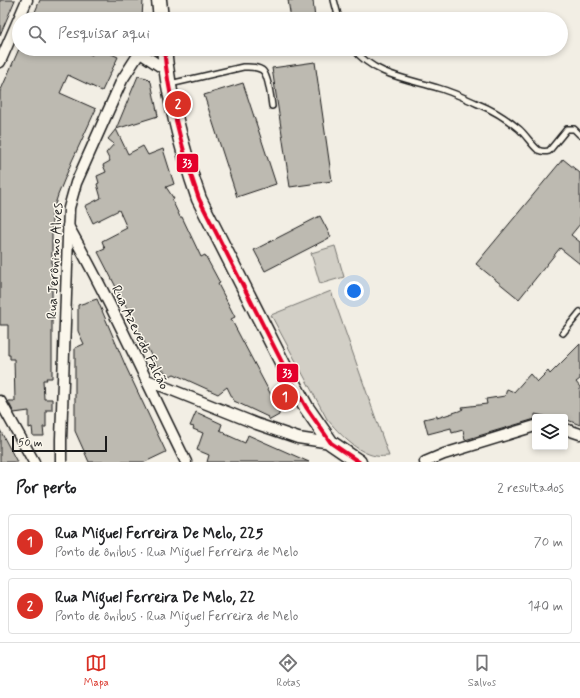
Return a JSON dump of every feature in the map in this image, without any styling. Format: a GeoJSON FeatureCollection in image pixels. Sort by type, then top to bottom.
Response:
{"type":"FeatureCollection","features":[{"type":"Feature","properties":{"kind":"main road"},"geometry":{"type":"LineString","coordinates":[[159,0],[160,12]]}},
{"type":"Feature","properties":{"kind":"main road"},"geometry":{"type":"LineString","coordinates":[[165,56],[175,121],[199,199],[306,407],[331,443],[359,462]]}},
{"type":"Feature","properties":{"kind":"street"},"geometry":{"type":"LineString","coordinates":[[22,12],[27,0]]}},
{"type":"Feature","properties":{"kind":"street"},"geometry":{"type":"LineString","coordinates":[[0,62],[12,34]]}},
{"type":"Feature","properties":{"kind":"street","name":"Rua Jerônimo Alves"},"geometry":{"type":"LineString","coordinates":[[61,462],[69,208],[76,183],[122,80],[137,56]]}},
{"type":"Feature","properties":{"kind":"street","name":"Rua Jerônimo Alves"},"geometry":{"type":"LineString","coordinates":[[147,56],[166,70]]}},
{"type":"Feature","properties":{"kind":"street","name":"Rua Azevedo Falcão"},"geometry":{"type":"LineString","coordinates":[[68,225],[88,261],[186,462]]}},
{"type":"Feature","properties":{"kind":"street"},"geometry":{"type":"LineString","coordinates":[[147,380],[257,424],[298,438],[331,443]]}},
{"type":"Feature","properties":{"kind":"street"},"geometry":{"type":"LineString","coordinates":[[0,401],[34,462]]}},
{"type":"Feature","properties":{"kind":"street"},"geometry":{"type":"LineString","coordinates":[[425,462],[444,454],[532,427]]}},
{"type":"Feature","properties":{"kind":"street"},"geometry":{"type":"LineString","coordinates":[[568,430],[580,434]]}},
{"type":"Feature","properties":{"kind":"lane"},"geometry":{"type":"LineString","coordinates":[[334,0],[337,12]]}},
{"type":"Feature","properties":{"kind":"lane"},"geometry":{"type":"LineString","coordinates":[[360,56],[365,62],[386,73],[462,96],[490,109],[505,118],[520,130],[542,152],[549,151],[567,129],[574,129],[580,135]]}},
{"type":"Feature","properties":{"kind":"lane"},"geometry":{"type":"LineString","coordinates":[[169,85],[243,67],[254,67],[262,70],[265,74],[272,106]]}},
{"type":"Feature","properties":{"kind":"lane"},"geometry":{"type":"LineString","coordinates":[[564,333],[580,312]]}},
{"type":"Feature","properties":{"kind":"shaded area"},"geometry":{"type":"Polygon","coordinates":[[[335,246],[344,277],[320,284],[311,253],[335,246]]]}},
{"type":"Feature","properties":{"kind":"shaded area"},"geometry":{"type":"Polygon","coordinates":[[[331,291],[389,456],[376,456],[355,447],[327,419],[271,315],[331,291]]]}},
{"type":"Feature","properties":{"kind":"building"},"geometry":{"type":"Polygon","coordinates":[[[0,0],[15,0],[0,35],[0,0]]]}},
{"type":"Feature","properties":{"kind":"building"},"geometry":{"type":"Polygon","coordinates":[[[40,0],[143,0],[142,12],[35,12],[40,0]]]}},
{"type":"Feature","properties":{"kind":"building"},"geometry":{"type":"Polygon","coordinates":[[[288,0],[313,0],[314,12],[290,12],[288,0]]]}},
{"type":"Feature","properties":{"kind":"building"},"geometry":{"type":"Polygon","coordinates":[[[16,56],[118,57],[102,91],[68,75],[60,93],[96,109],[72,161],[52,214],[52,378],[46,378],[47,380],[43,380],[44,399],[52,399],[52,410],[46,410],[46,427],[43,427],[44,436],[33,436],[32,427],[29,428],[29,411],[14,413],[8,401],[15,401],[14,359],[10,359],[10,355],[8,355],[8,325],[0,325],[0,92],[16,56]]]}},
{"type":"Feature","properties":{"kind":"building"},"geometry":{"type":"Polygon","coordinates":[[[315,62],[332,181],[290,187],[272,68],[315,62]]]}},
{"type":"Feature","properties":{"kind":"building"},"geometry":{"type":"Polygon","coordinates":[[[138,76],[147,78],[151,82],[158,116],[116,129],[138,76]]]}},
{"type":"Feature","properties":{"kind":"building"},"geometry":{"type":"Polygon","coordinates":[[[243,83],[276,184],[237,197],[204,95],[243,83]]]}},
{"type":"Feature","properties":{"kind":"building"},"geometry":{"type":"Polygon","coordinates":[[[116,129],[128,154],[143,146],[148,155],[163,149],[174,184],[166,187],[174,199],[172,200],[180,217],[182,217],[201,257],[205,255],[220,283],[218,284],[235,317],[231,319],[279,410],[279,415],[270,420],[268,417],[234,401],[227,387],[218,394],[174,374],[170,376],[155,363],[98,252],[105,249],[102,241],[127,228],[119,210],[93,223],[85,206],[101,198],[97,184],[99,183],[97,176],[106,172],[103,165],[110,161],[106,153],[114,144],[108,139],[116,129]]]}},
{"type":"Feature","properties":{"kind":"building"},"geometry":{"type":"Polygon","coordinates":[[[563,159],[580,173],[580,224],[571,235],[580,242],[580,264],[560,248],[519,299],[476,264],[563,159]]]}},
{"type":"Feature","properties":{"kind":"building"},"geometry":{"type":"Polygon","coordinates":[[[320,216],[331,237],[265,271],[254,250],[320,216]]]}},
{"type":"Feature","properties":{"kind":"building"},"geometry":{"type":"Polygon","coordinates":[[[97,299],[126,367],[166,452],[145,462],[89,462],[75,431],[75,348],[84,344],[78,331],[78,305],[97,299]]]}},
{"type":"Feature","properties":{"kind":"building"},"geometry":{"type":"Polygon","coordinates":[[[580,344],[580,379],[576,382],[580,387],[580,425],[568,420],[568,414],[532,414],[532,420],[465,440],[463,430],[452,433],[451,428],[428,434],[424,419],[437,416],[437,418],[459,411],[463,409],[462,407],[487,404],[486,399],[505,396],[507,389],[514,392],[530,374],[537,382],[548,371],[550,374],[580,344]]]}},
{"type":"Feature","properties":{"kind":"building"},"geometry":{"type":"Polygon","coordinates":[[[196,412],[222,424],[220,430],[226,433],[225,434],[245,443],[248,435],[309,462],[207,462],[209,455],[197,450],[203,433],[193,429],[194,427],[190,426],[196,412]]]}},
{"type":"Feature","properties":{"kind":"building"},"geometry":{"type":"Polygon","coordinates":[[[0,430],[17,462],[0,462],[0,430]]]}},
{"type":"Feature","properties":{"kind":"transit line","name":"33"},"geometry":{"type":"LineString","coordinates":[[165,56],[169,87],[177,125],[199,199],[306,407],[331,443],[359,462]]}},
{"type":"Feature","properties":{"kind":"place","name":"Rua Miguel Ferreira De Melo, 22"},"geometry":{"type":"Point","coordinates":[178,104]}},
{"type":"Feature","properties":{"kind":"place","name":"Rua Miguel Ferreira De Melo, 225"},"geometry":{"type":"Point","coordinates":[285,397]}}]}
